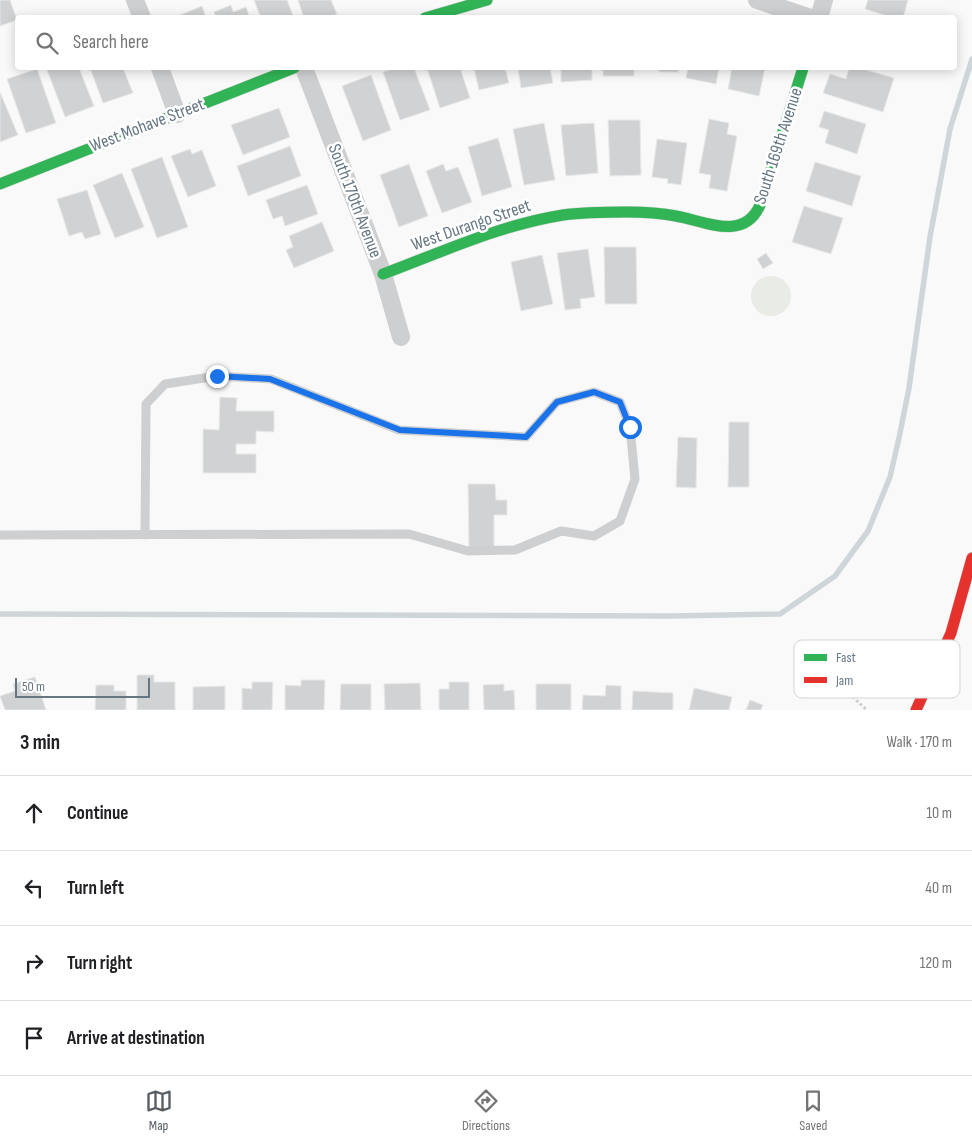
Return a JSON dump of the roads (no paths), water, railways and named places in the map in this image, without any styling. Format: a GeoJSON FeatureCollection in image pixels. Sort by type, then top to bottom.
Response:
{"type":"FeatureCollection","features":[{"type":"Feature","properties":{"kind":"street"},"geometry":{"type":"LineString","coordinates":[[135,0],[141,15]]}},
{"type":"Feature","properties":{"kind":"street"},"geometry":{"type":"LineString","coordinates":[[435,15],[487,0]]}},
{"type":"Feature","properties":{"kind":"street"},"geometry":{"type":"LineString","coordinates":[[757,0],[802,15]]}},
{"type":"Feature","properties":{"kind":"street"},"geometry":{"type":"LineString","coordinates":[[820,15],[824,0]]}},
{"type":"Feature","properties":{"kind":"street"},"geometry":{"type":"LineString","coordinates":[[161,70],[177,114]]}},
{"type":"Feature","properties":{"kind":"street","name":"West Mohave Street"},"geometry":{"type":"LineString","coordinates":[[0,184],[289,70]]}},
{"type":"Feature","properties":{"kind":"street","name":"South 170th Avenue"},"geometry":{"type":"LineString","coordinates":[[305,70],[383,274],[402,337]]}},
{"type":"Feature","properties":{"kind":"street","name":"South 169th Avenue"},"geometry":{"type":"LineString","coordinates":[[749,222],[757,213],[760,205],[802,70]]}},
{"type":"Feature","properties":{"kind":"street","name":"West Durango Street"},"geometry":{"type":"LineString","coordinates":[[383,274],[488,234],[526,222],[563,215],[598,212],[640,212],[676,216],[728,226],[738,226],[749,222]]}},
{"type":"Feature","properties":{"kind":"street"},"geometry":{"type":"LineString","coordinates":[[948,640],[972,558]]}},
{"type":"Feature","properties":{"kind":"street"},"geometry":{"type":"LineString","coordinates":[[916,710],[921,698]]}},
{"type":"Feature","properties":{"kind":"lane"},"geometry":{"type":"LineString","coordinates":[[0,535],[145,535],[409,534],[468,551],[515,550],[561,531],[594,536],[620,521],[635,479],[630,427],[620,402],[594,392],[557,402],[526,437],[400,430],[270,379],[217,376],[165,384],[146,404],[145,535]]}},
{"type":"Feature","properties":{"kind":"waterway"},"geometry":{"type":"LineString","coordinates":[[0,614],[672,616],[780,614],[835,576],[868,531],[890,477],[909,388],[930,237],[950,129],[972,59]]}}]}
